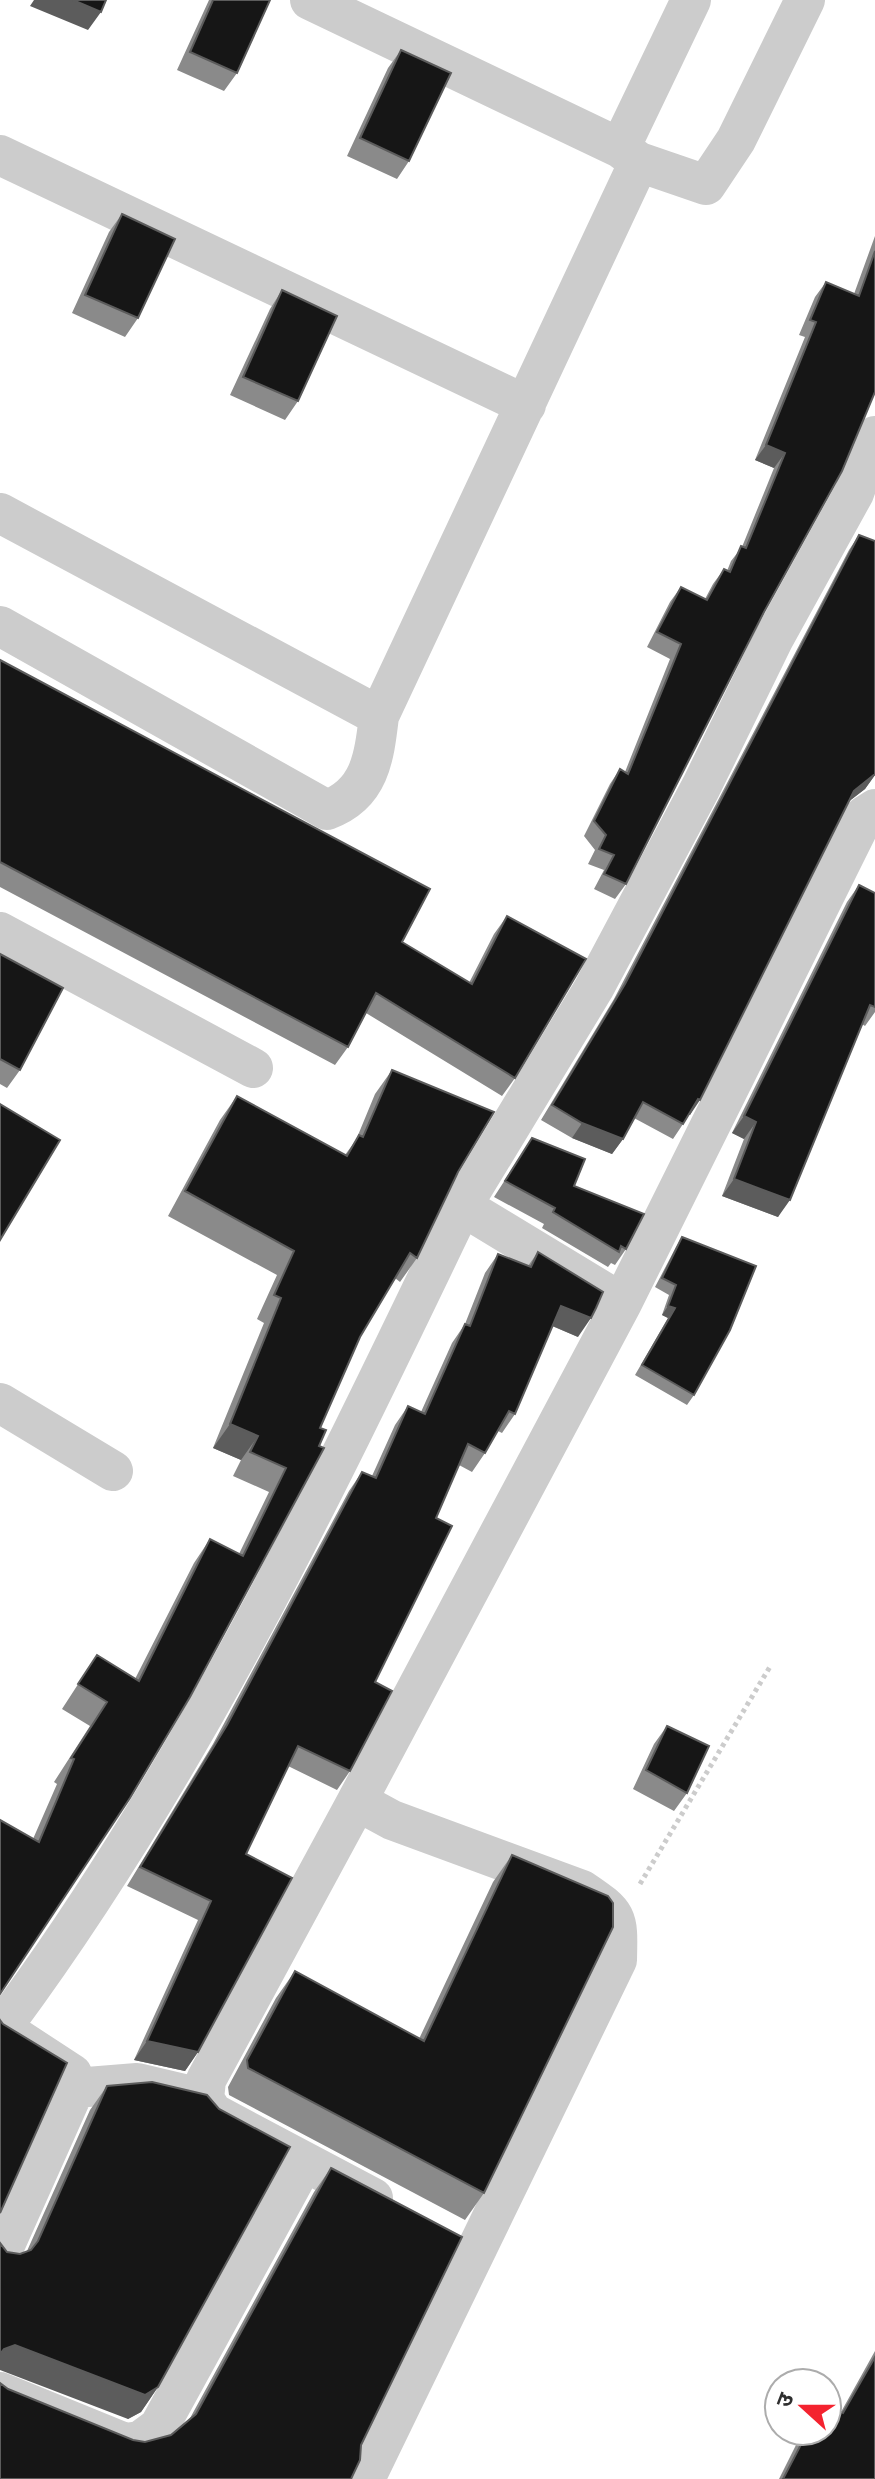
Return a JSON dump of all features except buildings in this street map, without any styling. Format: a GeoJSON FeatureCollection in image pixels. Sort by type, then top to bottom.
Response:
{"type":"FeatureCollection","features":[{"type":"Feature","properties":{"kind":"street"},"geometry":{"type":"LineString","coordinates":[[310,0],[630,155],[706,185],[736,140],[805,0]]}},
{"type":"Feature","properties":{"kind":"street"},"geometry":{"type":"LineString","coordinates":[[0,626],[327,810],[349,801],[374,760],[379,716],[526,405],[691,0]]}},
{"type":"Feature","properties":{"kind":"street"},"geometry":{"type":"LineString","coordinates":[[0,155],[526,405]]}},
{"type":"Feature","properties":{"kind":"street"},"geometry":{"type":"LineString","coordinates":[[0,2256],[75,2088],[72,2074],[1,2029],[46,1968],[161,1785],[286,1567],[462,1206],[601,975],[701,787],[774,638],[854,493],[875,436]]}},
{"type":"Feature","properties":{"kind":"street"},"geometry":{"type":"LineString","coordinates":[[0,513],[379,716]]}},
{"type":"Feature","properties":{"kind":"street"},"geometry":{"type":"LineString","coordinates":[[476,2252],[213,2113],[204,2099],[206,2080],[622,1303],[864,816],[875,809]]}},
{"type":"Feature","properties":{"kind":"street"},"geometry":{"type":"LineString","coordinates":[[0,932],[253,1068]]}},
{"type":"Feature","properties":{"kind":"street"},"geometry":{"type":"LineString","coordinates":[[462,1206],[622,1303]]}},
{"type":"Feature","properties":{"kind":"street"},"geometry":{"type":"LineString","coordinates":[[0,1403],[113,1471]]}},
{"type":"Feature","properties":{"kind":"street"},"geometry":{"type":"LineString","coordinates":[[357,1801],[392,1820],[582,1890],[606,1906],[618,1921],[617,1960],[365,2479]]}},
{"type":"Feature","properties":{"kind":"street"},"geometry":{"type":"LineString","coordinates":[[75,2088],[137,2083],[204,2099]]}},
{"type":"Feature","properties":{"kind":"street"},"geometry":{"type":"LineString","coordinates":[[0,2392],[125,2443],[149,2437],[159,2427],[304,2162]]}},
{"type":"Feature","properties":{"kind":"path"},"geometry":{"type":"LineString","coordinates":[[618,1921],[771,1665]]}}]}
